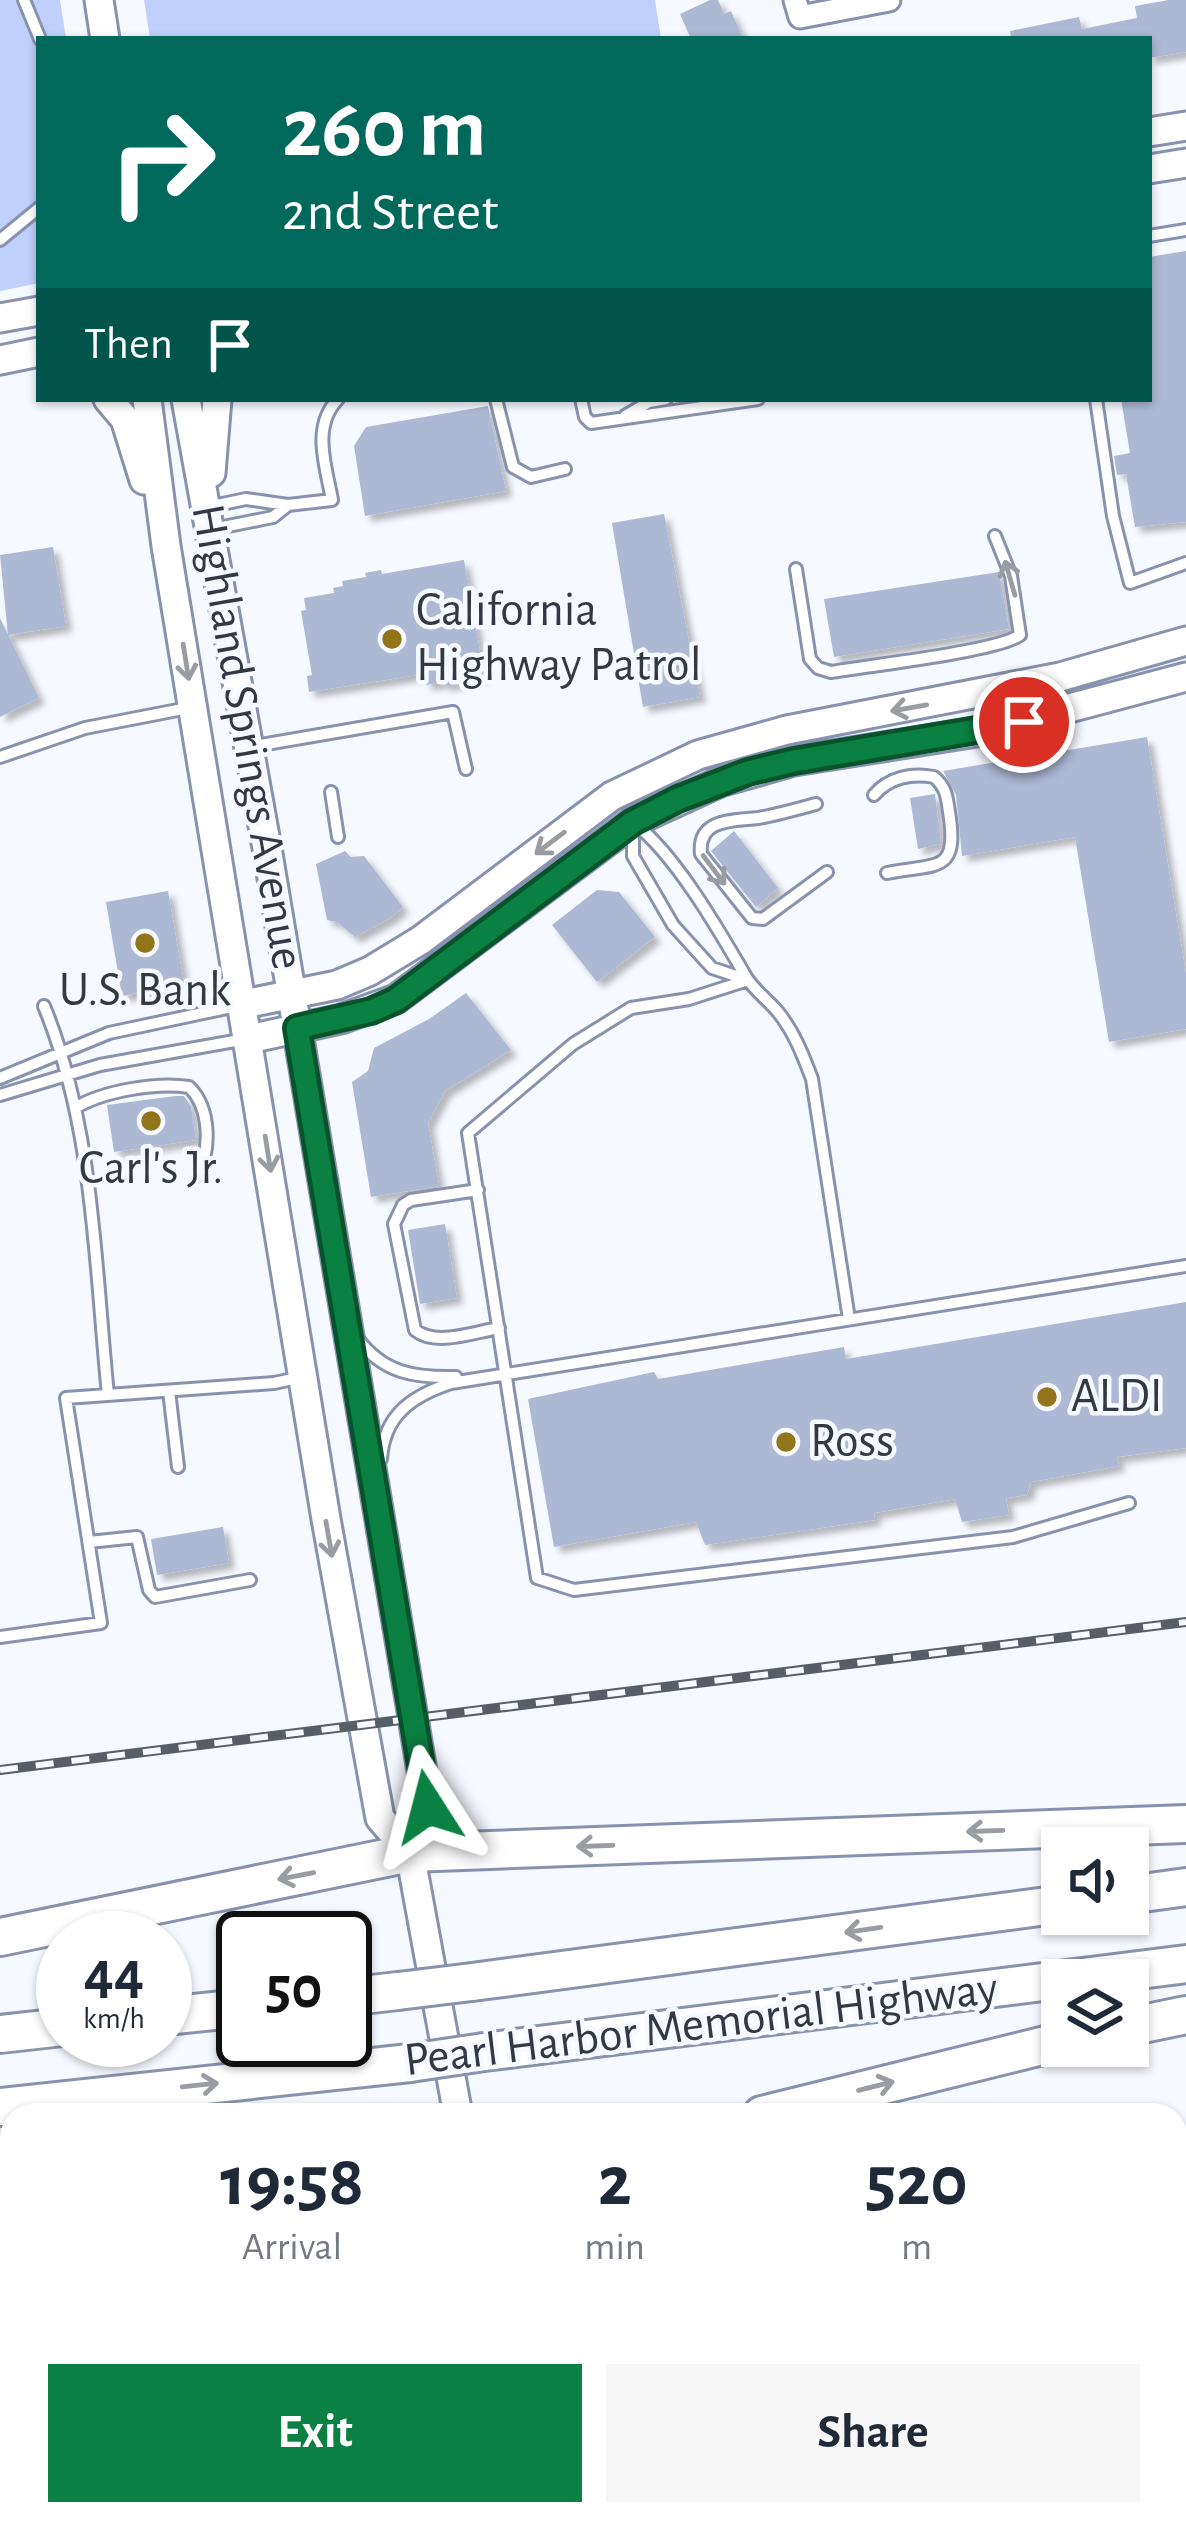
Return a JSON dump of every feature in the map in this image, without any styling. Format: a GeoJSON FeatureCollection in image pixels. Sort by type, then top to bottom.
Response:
{"type":"FeatureCollection","features":[{"type":"Feature","properties":{"kind":"highway"},"geometry":{"type":"LineString","coordinates":[[0,1936],[410,1853],[1186,1824]]}},
{"type":"Feature","properties":{"kind":"highway"},"geometry":{"type":"LineString","coordinates":[[1149,1892],[1186,1888]]}},
{"type":"Feature","properties":{"kind":"highway","name":"Pearl Harbor Memorial Highway"},"geometry":{"type":"LineString","coordinates":[[372,1994],[1041,1907]]}},
{"type":"Feature","properties":{"kind":"highway","name":"Pearl Harbor Memorial Highway"},"geometry":{"type":"LineString","coordinates":[[37,2103],[410,2063],[1186,1964]]}},
{"type":"Feature","properties":{"kind":"highway"},"geometry":{"type":"LineString","coordinates":[[1149,2023],[1186,2015]]}},
{"type":"Feature","properties":{"kind":"highway"},"geometry":{"type":"LineString","coordinates":[[0,2034],[36,2030]]}},
{"type":"Feature","properties":{"kind":"highway"},"geometry":{"type":"LineString","coordinates":[[812,2103],[1041,2047]]}},
{"type":"Feature","properties":{"kind":"main road"},"geometry":{"type":"LineString","coordinates":[[99,0],[105,36]]}},
{"type":"Feature","properties":{"kind":"main road"},"geometry":{"type":"LineString","coordinates":[[1152,132],[1186,126]]}},
{"type":"Feature","properties":{"kind":"main road"},"geometry":{"type":"LineString","coordinates":[[1152,170],[1186,164]]}},
{"type":"Feature","properties":{"kind":"main road"},"geometry":{"type":"LineString","coordinates":[[0,318],[36,312]]}},
{"type":"Feature","properties":{"kind":"main road"},"geometry":{"type":"LineString","coordinates":[[0,361],[36,353]]}},
{"type":"Feature","properties":{"kind":"main road"},"geometry":{"type":"LineString","coordinates":[[0,372],[36,369]]}},
{"type":"Feature","properties":{"kind":"main road"},"geometry":{"type":"LineString","coordinates":[[110,402],[124,419],[166,546]]}},
{"type":"Feature","properties":{"kind":"main road"},"geometry":{"type":"LineString","coordinates":[[147,402],[166,546]]}},
{"type":"Feature","properties":{"kind":"main road","name":"Highland Springs Avenue"},"geometry":{"type":"LineString","coordinates":[[187,402],[428,1807],[410,1853]]}},
{"type":"Feature","properties":{"kind":"main road"},"geometry":{"type":"LineString","coordinates":[[209,518],[217,402]]}},
{"type":"Feature","properties":{"kind":"main road","name":"Highland Springs Avenue"},"geometry":{"type":"LineString","coordinates":[[166,546],[326,1519],[380,1818],[410,1853],[456,2103]]}},
{"type":"Feature","properties":{"kind":"main road"},"geometry":{"type":"LineString","coordinates":[[244,1004],[356,979],[398,956],[612,796],[698,754],[787,730],[1060,677],[1186,641]]}},
{"type":"Feature","properties":{"kind":"main road"},"geometry":{"type":"LineString","coordinates":[[249,1039],[371,1011],[396,1000],[633,822],[748,772],[1044,717],[1186,676]]}},
{"type":"Feature","properties":{"kind":"main road"},"geometry":{"type":"LineString","coordinates":[[898,745],[958,721],[1061,697],[1060,677]]}},
{"type":"Feature","properties":{"kind":"street"},"geometry":{"type":"LineString","coordinates":[[798,8],[889,0]]}},
{"type":"Feature","properties":{"kind":"lane"},"geometry":{"type":"LineString","coordinates":[[24,0],[39,36]]}},
{"type":"Feature","properties":{"kind":"lane"},"geometry":{"type":"LineString","coordinates":[[0,240],[36,210]]}},
{"type":"Feature","properties":{"kind":"lane"},"geometry":{"type":"LineString","coordinates":[[1152,236],[1186,230]]}},
{"type":"Feature","properties":{"kind":"lane"},"geometry":{"type":"LineString","coordinates":[[209,518],[246,499],[288,506],[332,500],[321,438],[325,419],[336,402]]}},
{"type":"Feature","properties":{"kind":"lane"},"geometry":{"type":"LineString","coordinates":[[497,402],[513,467],[531,477],[565,469]]}},
{"type":"Feature","properties":{"kind":"lane"},"geometry":{"type":"LineString","coordinates":[[582,402],[585,417],[592,423],[738,402]]}},
{"type":"Feature","properties":{"kind":"lane"},"geometry":{"type":"LineString","coordinates":[[618,420],[649,402]]}},
{"type":"Feature","properties":{"kind":"lane"},"geometry":{"type":"LineString","coordinates":[[1096,402],[1113,517],[1130,583],[1186,563]]}},
{"type":"Feature","properties":{"kind":"lane"},"geometry":{"type":"LineString","coordinates":[[209,518],[273,517],[288,506]]}},
{"type":"Feature","properties":{"kind":"lane"},"geometry":{"type":"LineString","coordinates":[[796,569],[810,659],[818,668],[830,672],[990,646],[1020,635],[1011,576],[995,536]]}},
{"type":"Feature","properties":{"kind":"lane"},"geometry":{"type":"LineString","coordinates":[[0,757],[85,728],[193,707]]}},
{"type":"Feature","properties":{"kind":"lane"},"geometry":{"type":"LineString","coordinates":[[249,747],[453,712],[466,769]]}},
{"type":"Feature","properties":{"kind":"lane"},"geometry":{"type":"LineString","coordinates":[[874,795],[889,781],[918,776],[934,777],[946,789],[954,844],[951,856],[941,863],[887,873]]}},
{"type":"Feature","properties":{"kind":"lane"},"geometry":{"type":"LineString","coordinates":[[331,792],[338,837]]}},
{"type":"Feature","properties":{"kind":"lane"},"geometry":{"type":"LineString","coordinates":[[816,804],[758,818],[725,820],[707,830],[701,854],[752,918],[763,920],[827,872]]}},
{"type":"Feature","properties":{"kind":"lane"},"geometry":{"type":"LineString","coordinates":[[633,822],[633,856],[673,925],[712,968],[748,980]]}},
{"type":"Feature","properties":{"kind":"lane"},"geometry":{"type":"LineString","coordinates":[[633,822],[658,841],[733,949],[748,980],[791,1031],[812,1079],[849,1319]]}},
{"type":"Feature","properties":{"kind":"lane"},"geometry":{"type":"LineString","coordinates":[[748,980],[689,999],[632,1008],[573,1044],[468,1133],[537,1578],[574,1590],[1012,1537],[1129,1503]]}},
{"type":"Feature","properties":{"kind":"lane"},"geometry":{"type":"LineString","coordinates":[[0,1078],[109,1033],[244,1004]]}},
{"type":"Feature","properties":{"kind":"lane"},"geometry":{"type":"LineString","coordinates":[[44,1006],[62,1050],[75,1108],[108,1395]]}},
{"type":"Feature","properties":{"kind":"lane"},"geometry":{"type":"LineString","coordinates":[[0,1095],[166,1052],[249,1039]]}},
{"type":"Feature","properties":{"kind":"lane"},"geometry":{"type":"LineString","coordinates":[[75,1108],[91,1099],[169,1085],[190,1087],[198,1095],[207,1140],[206,1160],[197,1176]]}},
{"type":"Feature","properties":{"kind":"lane"},"geometry":{"type":"LineString","coordinates":[[478,1190],[411,1200],[403,1205],[394,1224],[415,1330],[437,1339],[499,1328]]}},
{"type":"Feature","properties":{"kind":"lane"},"geometry":{"type":"LineString","coordinates":[[377,1504],[382,1444],[398,1410],[421,1393],[504,1372],[1186,1266]]}},
{"type":"Feature","properties":{"kind":"lane"},"geometry":{"type":"LineString","coordinates":[[341,1289],[358,1341],[382,1364],[409,1376],[477,1377]]}},
{"type":"Feature","properties":{"kind":"lane"},"geometry":{"type":"LineString","coordinates":[[0,1637],[101,1623],[66,1398],[274,1383],[305,1376]]}},
{"type":"Feature","properties":{"kind":"lane"},"geometry":{"type":"LineString","coordinates":[[169,1391],[178,1466]]}},
{"type":"Feature","properties":{"kind":"lane"},"geometry":{"type":"LineString","coordinates":[[89,1542],[137,1537],[149,1590],[155,1597],[250,1580]]}},
{"type":"Feature","properties":{"kind":"shaded area"},"geometry":{"type":"Polygon","coordinates":[[[0,0],[60,0],[66,36],[36,36],[36,284],[0,291],[0,0]]]}},
{"type":"Feature","properties":{"kind":"shaded area"},"geometry":{"type":"Polygon","coordinates":[[[144,0],[655,0],[661,36],[150,36],[144,0]]]}},
{"type":"Feature","properties":{"kind":"building"},"geometry":{"type":"Polygon","coordinates":[[[718,0],[724,14],[731,11],[742,36],[690,36],[680,14],[718,0]]]}},
{"type":"Feature","properties":{"kind":"building"},"geometry":{"type":"Polygon","coordinates":[[[1186,0],[1186,52],[1152,58],[1152,36],[1011,36],[1010,31],[1079,17],[1082,29],[1137,18],[1135,6],[1186,0]]]}},
{"type":"Feature","properties":{"kind":"building"},"geometry":{"type":"Polygon","coordinates":[[[1186,251],[1186,522],[1135,527],[1126,474],[1117,475],[1114,456],[1130,453],[1122,402],[1152,402],[1152,257],[1186,251]]]}},
{"type":"Feature","properties":{"kind":"building"},"geometry":{"type":"Polygon","coordinates":[[[488,406],[506,491],[365,516],[354,446],[366,427],[488,406]]]}},
{"type":"Feature","properties":{"kind":"building"},"geometry":{"type":"Polygon","coordinates":[[[664,514],[700,697],[643,707],[612,523],[664,514]]]}},
{"type":"Feature","properties":{"kind":"building"},"geometry":{"type":"Polygon","coordinates":[[[53,547],[66,626],[8,635],[0,555],[53,547]]]}},
{"type":"Feature","properties":{"kind":"building","name":"California Highway Patrol"},"geometry":{"type":"Polygon","coordinates":[[[464,560],[484,675],[445,686],[444,682],[426,685],[424,674],[309,692],[307,676],[312,675],[301,611],[306,610],[304,598],[334,593],[333,588],[343,586],[342,581],[366,577],[365,573],[464,560]]]}},
{"type":"Feature","properties":{"kind":"building"},"geometry":{"type":"Polygon","coordinates":[[[999,572],[1009,629],[834,657],[824,599],[999,572]]]}},
{"type":"Feature","properties":{"kind":"building"},"geometry":{"type":"Polygon","coordinates":[[[0,618],[39,698],[0,717],[0,618]]]}},
{"type":"Feature","properties":{"kind":"building"},"geometry":{"type":"Polygon","coordinates":[[[1147,737],[1186,974],[1186,1029],[1109,1042],[1075,837],[962,856],[956,795],[943,771],[1147,737]]]}},
{"type":"Feature","properties":{"kind":"building"},"geometry":{"type":"Polygon","coordinates":[[[935,794],[941,844],[918,849],[910,798],[935,794]]]}},
{"type":"Feature","properties":{"kind":"building"},"geometry":{"type":"Polygon","coordinates":[[[734,831],[778,888],[756,907],[711,851],[734,831]]]}},
{"type":"Feature","properties":{"kind":"building"},"geometry":{"type":"Polygon","coordinates":[[[345,851],[351,857],[364,856],[403,907],[355,937],[327,920],[316,864],[345,851]]]}},
{"type":"Feature","properties":{"kind":"building"},"geometry":{"type":"Polygon","coordinates":[[[597,890],[619,892],[655,937],[597,982],[552,925],[597,890]]]}},
{"type":"Feature","properties":{"kind":"building","name":"U.S. Bank"},"geometry":{"type":"Polygon","coordinates":[[[168,891],[184,984],[122,996],[106,902],[168,891]]]}},
{"type":"Feature","properties":{"kind":"building"},"geometry":{"type":"Polygon","coordinates":[[[466,993],[511,1050],[445,1091],[428,1123],[439,1186],[371,1197],[352,1082],[368,1071],[374,1048],[466,993]]]}},
{"type":"Feature","properties":{"kind":"building","name":"Carl's Jr."},"geometry":{"type":"Polygon","coordinates":[[[184,1096],[191,1107],[196,1140],[114,1152],[107,1105],[184,1096]]]}},
{"type":"Feature","properties":{"kind":"building"},"geometry":{"type":"Polygon","coordinates":[[[445,1224],[457,1298],[420,1304],[408,1230],[445,1224]]]}},
{"type":"Feature","properties":{"kind":"building"},"geometry":{"type":"Polygon","coordinates":[[[1186,1302],[1186,1448],[1117,1457],[1119,1466],[1031,1482],[1027,1495],[1006,1498],[1009,1515],[962,1522],[955,1499],[874,1513],[875,1520],[705,1545],[696,1522],[554,1547],[528,1399],[654,1372],[658,1379],[844,1347],[846,1359],[1186,1302]]]}},
{"type":"Feature","properties":{"kind":"building"},"geometry":{"type":"Polygon","coordinates":[[[223,1527],[229,1563],[157,1575],[151,1539],[223,1527]]]}},
{"type":"Feature","properties":{"kind":"railway"},"geometry":{"type":"LineString","coordinates":[[0,1770],[1186,1622]]}},
{"type":"Feature","properties":{"kind":"place","name":"California Highway Patrol"},"geometry":{"type":"Point","coordinates":[392,639]}},
{"type":"Feature","properties":{"kind":"place","name":"U.S. Bank"},"geometry":{"type":"Point","coordinates":[145,943]}},
{"type":"Feature","properties":{"kind":"place","name":"Carl's Jr."},"geometry":{"type":"Point","coordinates":[151,1121]}},
{"type":"Feature","properties":{"kind":"place","name":"ALDI"},"geometry":{"type":"Point","coordinates":[1047,1397]}},
{"type":"Feature","properties":{"kind":"place","name":"Ross"},"geometry":{"type":"Point","coordinates":[786,1442]}},
{"type":"Feature","properties":{"kind":"route"},"geometry":{"type":"LineString","coordinates":[[428,1807],[297,1028],[371,1011],[396,1000],[633,822],[678,799],[748,772],[794,761],[1024,722]]}}]}
